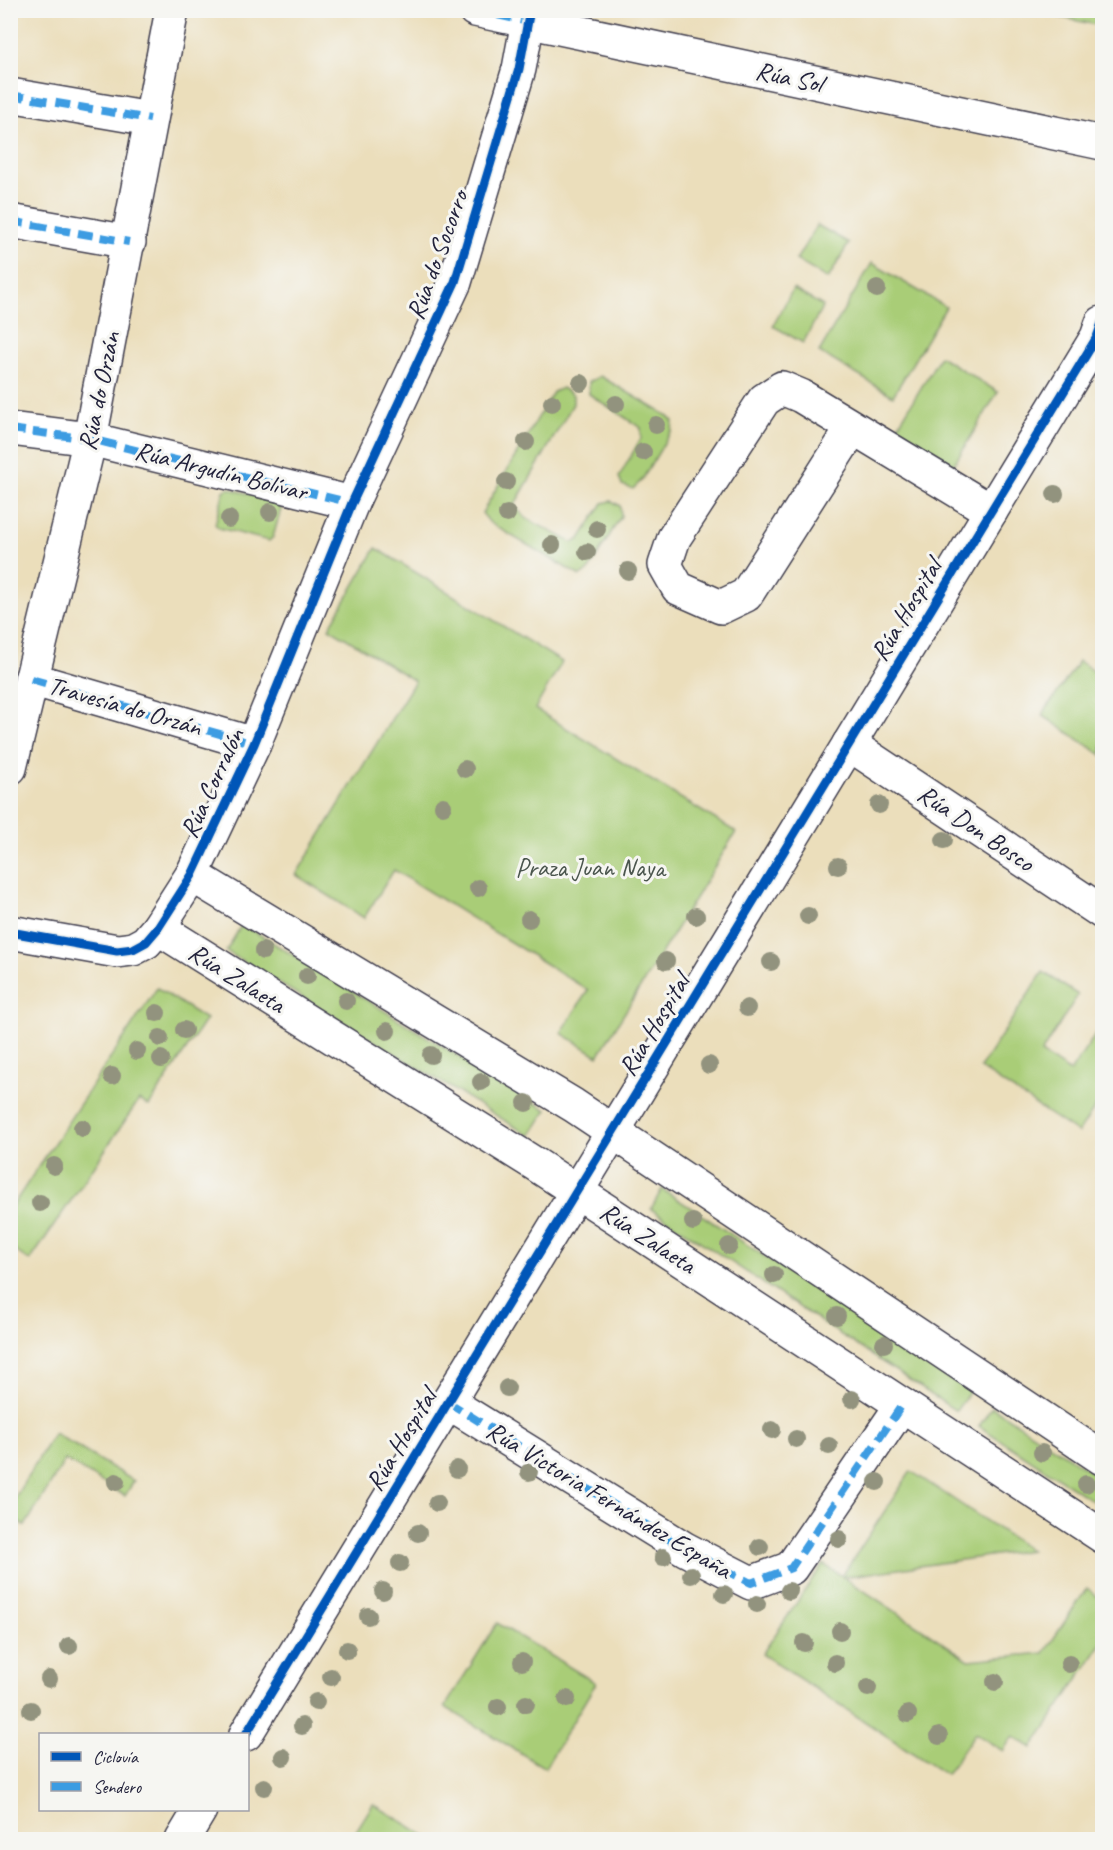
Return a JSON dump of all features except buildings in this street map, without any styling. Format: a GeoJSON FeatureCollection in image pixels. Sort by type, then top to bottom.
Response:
{"type":"FeatureCollection","features":[{"type":"Feature","properties":{"kind":"street","name":"Rúa do Orzán"},"geometry":{"type":"LineString","coordinates":[[12,757],[90,439],[172,10]]}},
{"type":"Feature","properties":{"kind":"street","name":"Rúa Sol"},"geometry":{"type":"LineString","coordinates":[[475,10],[529,16],[1102,143]]}},
{"type":"Feature","properties":{"kind":"street","name":"Rúa do Socorro"},"geometry":{"type":"LineString","coordinates":[[352,503],[455,282],[519,69],[529,16]]}},
{"type":"Feature","properties":{"kind":"street"},"geometry":{"type":"LineString","coordinates":[[10,95],[150,119]]}},
{"type":"Feature","properties":{"kind":"street"},"geometry":{"type":"LineString","coordinates":[[10,221],[129,242]]}},
{"type":"Feature","properties":{"kind":"street","name":"Rúa Hospital"},"geometry":{"type":"LineString","coordinates":[[247,1733],[1101,331]]}},
{"type":"Feature","properties":{"kind":"street"},"geometry":{"type":"LineString","coordinates":[[852,429],[746,596],[722,607],[678,588],[665,565],[674,538],[764,400],[782,388],[801,396],[991,512]]}},
{"type":"Feature","properties":{"kind":"street","name":"Rúa Argudín Bolívar"},"geometry":{"type":"LineString","coordinates":[[10,429],[90,439],[352,503]]}},
{"type":"Feature","properties":{"kind":"street","name":"Rúa Corralón"},"geometry":{"type":"LineString","coordinates":[[10,932],[117,951],[133,949],[146,942],[158,928],[192,875],[254,744],[352,503]]}},
{"type":"Feature","properties":{"kind":"street","name":"Travesía do Orzán"},"geometry":{"type":"LineString","coordinates":[[31,679],[254,744]]}},
{"type":"Feature","properties":{"kind":"street","name":"Rúa Don Bosco"},"geometry":{"type":"LineString","coordinates":[[849,744],[1102,912]]}},
{"type":"Feature","properties":{"kind":"street"},"geometry":{"type":"LineString","coordinates":[[192,875],[613,1131],[1102,1458]]}},
{"type":"Feature","properties":{"kind":"street","name":"Rúa Zalaeta"},"geometry":{"type":"LineString","coordinates":[[158,928],[576,1192],[1102,1536]]}},
{"type":"Feature","properties":{"kind":"street","name":"Rúa Victoria Fernández España"},"geometry":{"type":"LineString","coordinates":[[448,1402],[685,1549],[751,1583],[791,1568],[902,1405]]}},
{"type":"Feature","properties":{"kind":"street"},"geometry":{"type":"LineString","coordinates":[[182,1839],[199,1811]]}},
{"type":"Feature","properties":{"kind":"green space"},"geometry":{"type":"Polygon","coordinates":[[[1061,10],[1102,11],[1102,26],[1059,17],[1061,10]]]}},
{"type":"Feature","properties":{"kind":"green space"},"geometry":{"type":"Polygon","coordinates":[[[817,225],[849,243],[828,279],[796,260],[817,225]]]}},
{"type":"Feature","properties":{"kind":"green space"},"geometry":{"type":"Polygon","coordinates":[[[872,263],[946,307],[893,396],[819,352],[872,263]]]}},
{"type":"Feature","properties":{"kind":"green space"},"geometry":{"type":"Polygon","coordinates":[[[793,289],[823,306],[803,343],[773,326],[793,289]]]}},
{"type":"Feature","properties":{"kind":"green space"},"geometry":{"type":"Polygon","coordinates":[[[940,356],[998,392],[953,466],[895,431],[940,356]]]}},
{"type":"Feature","properties":{"kind":"green space"},"geometry":{"type":"Polygon","coordinates":[[[600,376],[673,421],[672,430],[642,480],[633,489],[622,485],[619,477],[641,438],[641,428],[589,394],[589,382],[600,376]]]}},
{"type":"Feature","properties":{"kind":"green space"},"geometry":{"type":"Polygon","coordinates":[[[562,388],[573,395],[573,404],[514,506],[527,519],[573,543],[580,539],[603,503],[612,501],[620,506],[621,516],[589,570],[580,576],[490,523],[482,513],[553,392],[562,388]]]}},
{"type":"Feature","properties":{"kind":"green space"},"geometry":{"type":"Polygon","coordinates":[[[228,488],[278,502],[282,506],[273,537],[269,541],[219,528],[215,524],[224,491],[228,488]]]}},
{"type":"Feature","properties":{"kind":"green space","name":"Praza Juan Naya"},"geometry":{"type":"Polygon","coordinates":[[[376,548],[562,662],[535,709],[736,832],[598,1056],[561,1033],[588,990],[394,870],[364,918],[296,875],[415,681],[329,628],[376,548]]]}},
{"type":"Feature","properties":{"kind":"green space"},"geometry":{"type":"Polygon","coordinates":[[[1079,661],[1102,677],[1102,755],[1042,715],[1079,661]]]}},
{"type":"Feature","properties":{"kind":"green space"},"geometry":{"type":"Polygon","coordinates":[[[242,924],[547,1110],[530,1136],[226,951],[242,924]]]}},
{"type":"Feature","properties":{"kind":"green space"},"geometry":{"type":"Polygon","coordinates":[[[1043,972],[1078,995],[1041,1053],[1070,1072],[1102,1025],[1102,1097],[1078,1133],[980,1068],[1043,972]]]}},
{"type":"Feature","properties":{"kind":"green space"},"geometry":{"type":"Polygon","coordinates":[[[157,988],[206,1019],[149,1106],[139,1100],[30,1261],[11,1248],[11,1208],[157,988]]]}},
{"type":"Feature","properties":{"kind":"green space"},"geometry":{"type":"Polygon","coordinates":[[[662,1189],[970,1391],[956,1411],[651,1209],[662,1189]]]}},
{"type":"Feature","properties":{"kind":"green space"},"geometry":{"type":"Polygon","coordinates":[[[992,1407],[1102,1479],[1102,1507],[979,1426],[992,1407]]]}},
{"type":"Feature","properties":{"kind":"green space"},"geometry":{"type":"Polygon","coordinates":[[[54,1433],[134,1481],[125,1496],[65,1460],[25,1526],[11,1517],[11,1504],[54,1433]]]}},
{"type":"Feature","properties":{"kind":"green space"},"geometry":{"type":"Polygon","coordinates":[[[911,1471],[1030,1550],[843,1577],[969,1660],[1044,1653],[1087,1588],[1102,1600],[1102,1643],[1032,1748],[1013,1736],[1003,1751],[975,1733],[946,1775],[762,1654],[823,1564],[842,1576],[911,1471]]]}},
{"type":"Feature","properties":{"kind":"green space"},"geometry":{"type":"Polygon","coordinates":[[[497,1623],[596,1683],[545,1768],[445,1707],[497,1623]]]}},
{"type":"Feature","properties":{"kind":"green space"},"geometry":{"type":"Polygon","coordinates":[[[373,1804],[431,1839],[351,1839],[373,1804]]]}},
{"type":"Feature","properties":{"kind":"marked path"},"geometry":{"type":"LineString","coordinates":[[475,10],[528,22]]}},
{"type":"Feature","properties":{"kind":"marked path"},"geometry":{"type":"LineString","coordinates":[[10,95],[150,119]]}},
{"type":"Feature","properties":{"kind":"marked path"},"geometry":{"type":"LineString","coordinates":[[10,221],[129,242]]}},
{"type":"Feature","properties":{"kind":"marked path"},"geometry":{"type":"LineString","coordinates":[[10,429],[90,439],[352,503]]}},
{"type":"Feature","properties":{"kind":"marked path"},"geometry":{"type":"LineString","coordinates":[[31,679],[254,744]]}},
{"type":"Feature","properties":{"kind":"marked path"},"geometry":{"type":"LineString","coordinates":[[448,1402],[685,1549],[751,1583],[791,1568],[902,1405]]}},
{"type":"Feature","properties":{"kind":"cycle path"},"geometry":{"type":"LineString","coordinates":[[10,932],[117,951],[133,949],[146,942],[158,928],[192,875],[254,744],[352,503],[455,282],[519,69],[530,10]]}},
{"type":"Feature","properties":{"kind":"cycle path"},"geometry":{"type":"LineString","coordinates":[[247,1733],[1097,337],[1102,323]]}}]}
